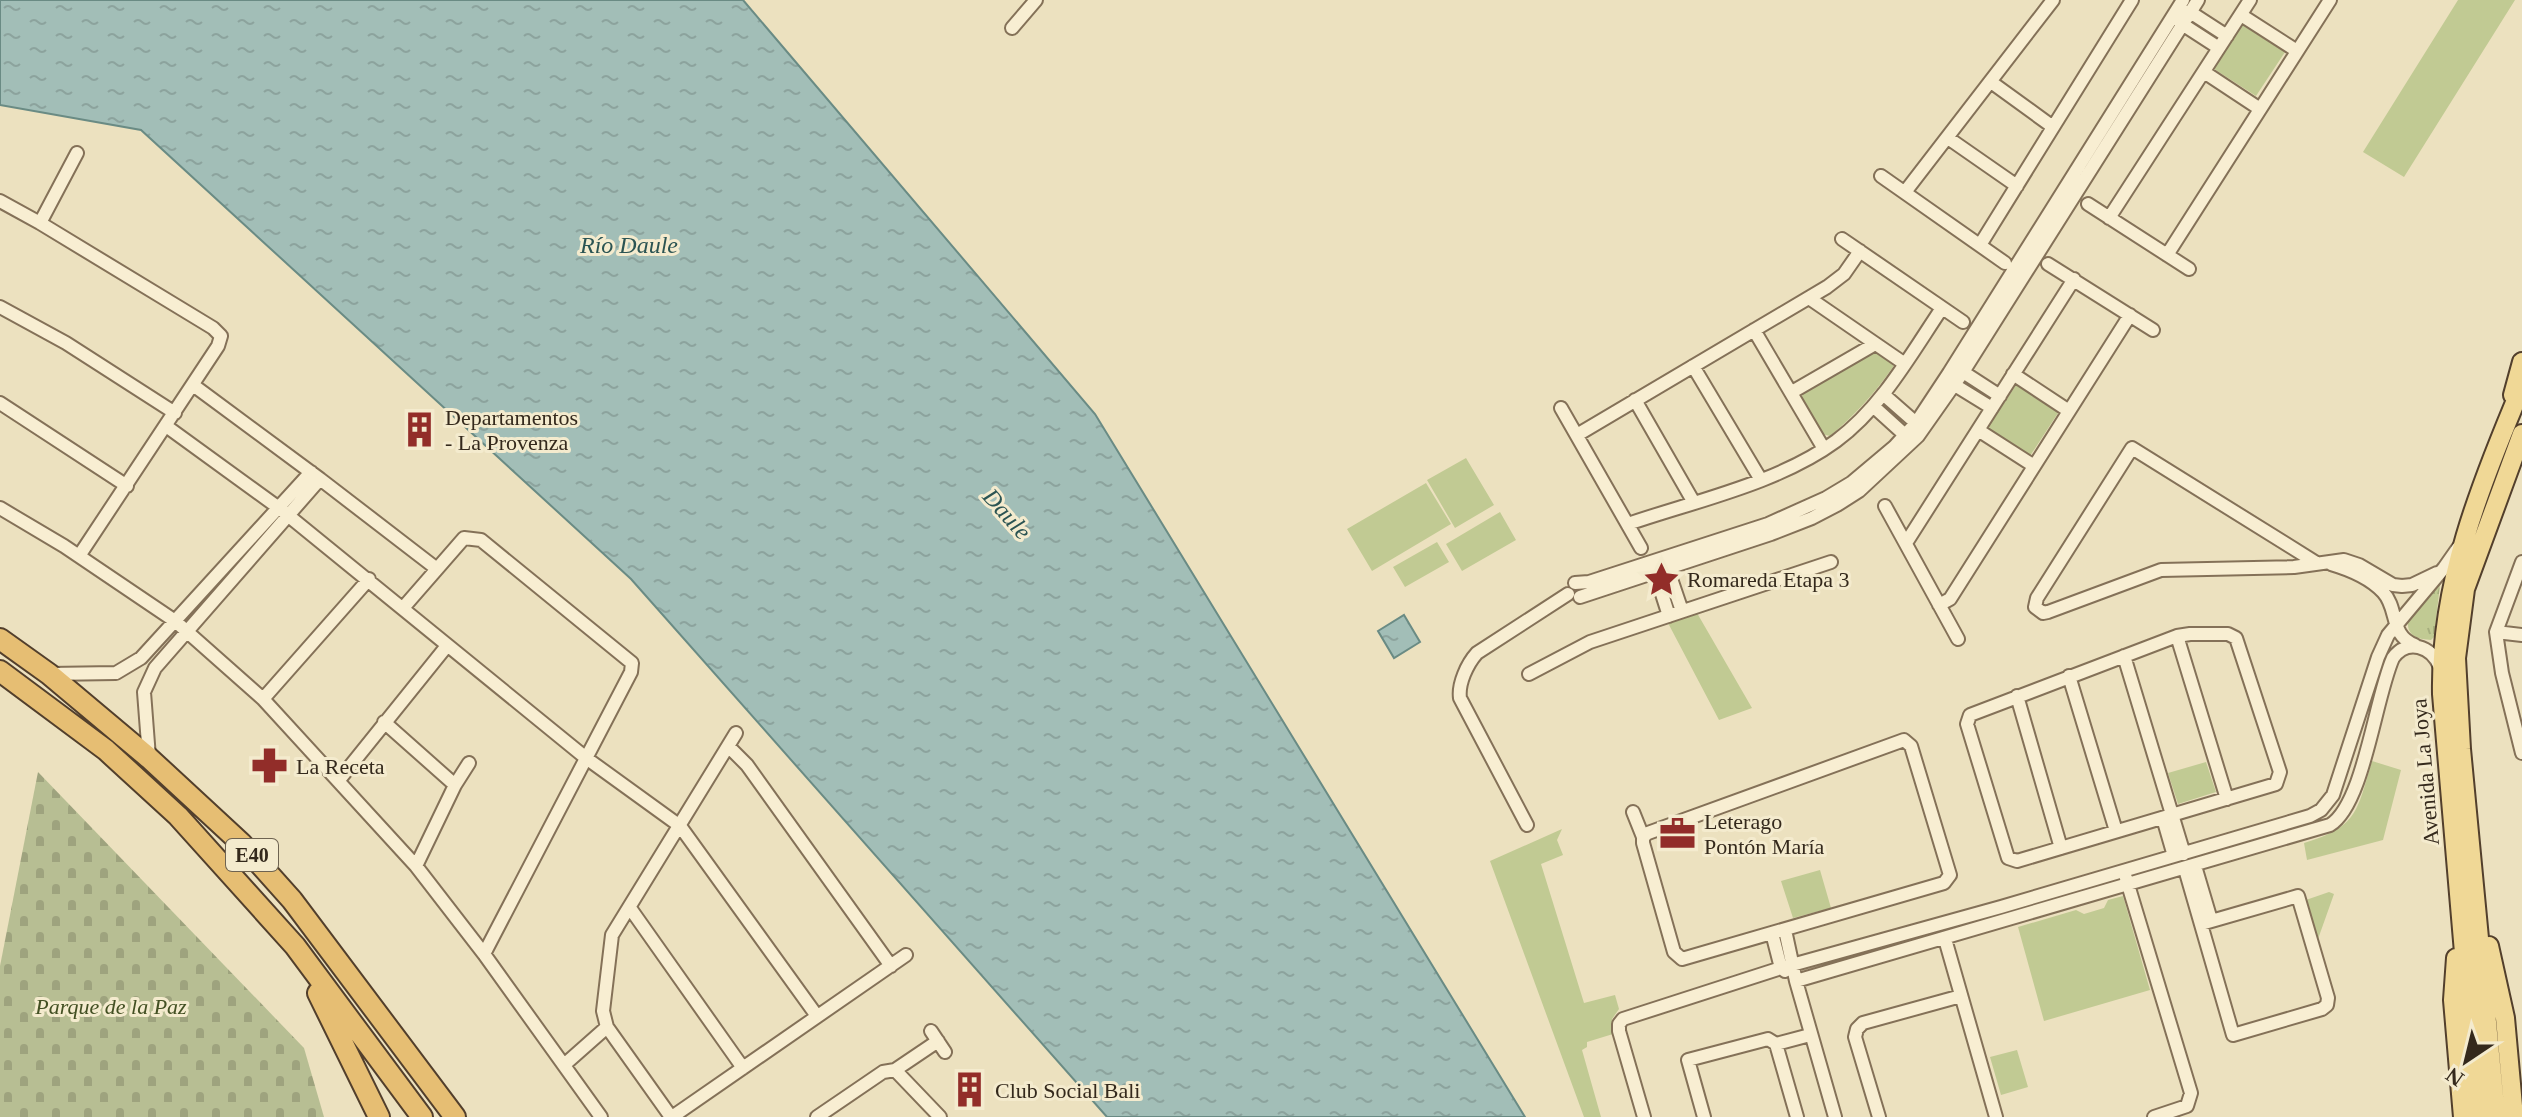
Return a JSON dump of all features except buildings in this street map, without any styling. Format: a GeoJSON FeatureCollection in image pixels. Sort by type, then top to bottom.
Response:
{"type":"FeatureCollection","features":[{"type":"Feature","properties":{"kind":"highway","name":"E40"},"geometry":{"type":"LineString","coordinates":[[0,639],[49,674],[149,758],[241,843],[292,900],[455,1117]]}},
{"type":"Feature","properties":{"kind":"highway","name":"E40"},"geometry":{"type":"LineString","coordinates":[[0,671],[106,750],[178,816],[295,946],[422,1117]]}},
{"type":"Feature","properties":{"kind":"highway"},"geometry":{"type":"LineString","coordinates":[[295,946],[379,1117]]}},
{"type":"Feature","properties":{"kind":"main road"},"geometry":{"type":"LineString","coordinates":[[2502,432],[2522,362]]}},
{"type":"Feature","properties":{"kind":"main road"},"geometry":{"type":"LineString","coordinates":[[2502,432],[2522,386]]}},
{"type":"Feature","properties":{"kind":"main road","name":"Avenida La Joya"},"geometry":{"type":"LineString","coordinates":[[2496,1117],[2441,670],[2449,596],[2469,520],[2502,432]]}},
{"type":"Feature","properties":{"kind":"main road"},"geometry":{"type":"LineString","coordinates":[[2511,465],[2522,434]]}},
{"type":"Feature","properties":{"kind":"main road"},"geometry":{"type":"LineString","coordinates":[[2511,465],[2522,441]]}},
{"type":"Feature","properties":{"kind":"main road","name":"Avenida La Joya"},"geometry":{"type":"LineString","coordinates":[[2478,1117],[2456,689],[2457,636],[2462,599],[2473,561],[2511,465]]}},
{"type":"Feature","properties":{"kind":"main road"},"geometry":{"type":"LineString","coordinates":[[2463,1117],[2453,1000],[2468,899]]}},
{"type":"Feature","properties":{"kind":"main road"},"geometry":{"type":"LineString","coordinates":[[2468,899],[2500,989],[2514,1117]]}},
{"type":"Feature","properties":{"kind":"street"},"geometry":{"type":"LineString","coordinates":[[1012,28],[1036,0]]}},
{"type":"Feature","properties":{"kind":"street"},"geometry":{"type":"LineString","coordinates":[[1905,192],[2053,0]]}},
{"type":"Feature","properties":{"kind":"street"},"geometry":{"type":"LineString","coordinates":[[1980,245],[2131,0]]}},
{"type":"Feature","properties":{"kind":"street"},"geometry":{"type":"LineString","coordinates":[[1527,825],[1460,698],[1459,690],[1469,663],[1477,653],[1589,582],[1660,566],[1803,510],[1851,483],[1913,431],[1955,376],[2179,18],[2183,0]]}},
{"type":"Feature","properties":{"kind":"street"},"geometry":{"type":"LineString","coordinates":[[2179,18],[2190,12],[2198,0]]}},
{"type":"Feature","properties":{"kind":"street"},"geometry":{"type":"LineString","coordinates":[[2109,218],[2250,0]]}},
{"type":"Feature","properties":{"kind":"street"},"geometry":{"type":"LineString","coordinates":[[2167,255],[2330,0]]}},
{"type":"Feature","properties":{"kind":"street"},"geometry":{"type":"LineString","coordinates":[[2190,12],[2227,36]]}},
{"type":"Feature","properties":{"kind":"street"},"geometry":{"type":"LineString","coordinates":[[2241,15],[2297,51]]}},
{"type":"Feature","properties":{"kind":"street"},"geometry":{"type":"LineString","coordinates":[[2179,18],[2219,48]]}},
{"type":"Feature","properties":{"kind":"street"},"geometry":{"type":"LineString","coordinates":[[2204,72],[2260,109]]}},
{"type":"Feature","properties":{"kind":"street"},"geometry":{"type":"LineString","coordinates":[[1991,82],[2053,127]]}},
{"type":"Feature","properties":{"kind":"street"},"geometry":{"type":"LineString","coordinates":[[1948,138],[2017,186]]}},
{"type":"Feature","properties":{"kind":"street"},"geometry":{"type":"LineString","coordinates":[[40,223],[77,153]]}},
{"type":"Feature","properties":{"kind":"street"},"geometry":{"type":"LineString","coordinates":[[1881,176],[2005,263]]}},
{"type":"Feature","properties":{"kind":"street"},"geometry":{"type":"LineString","coordinates":[[0,201],[213,328],[221,336],[218,346],[175,413],[79,556]]}},
{"type":"Feature","properties":{"kind":"street"},"geometry":{"type":"LineString","coordinates":[[2088,204],[2189,269]]}},
{"type":"Feature","properties":{"kind":"street"},"geometry":{"type":"LineString","coordinates":[[1842,239],[1963,322]]}},
{"type":"Feature","properties":{"kind":"street"},"geometry":{"type":"LineString","coordinates":[[1577,435],[1809,298],[1844,274],[1860,251]]}},
{"type":"Feature","properties":{"kind":"street"},"geometry":{"type":"LineString","coordinates":[[2048,264],[2153,330]]}},
{"type":"Feature","properties":{"kind":"street"},"geometry":{"type":"LineString","coordinates":[[1906,543],[2074,279]]}},
{"type":"Feature","properties":{"kind":"street"},"geometry":{"type":"LineString","coordinates":[[1809,298],[1905,364]]}},
{"type":"Feature","properties":{"kind":"street"},"geometry":{"type":"LineString","coordinates":[[0,307],[66,343],[175,413]]}},
{"type":"Feature","properties":{"kind":"street"},"geometry":{"type":"LineString","coordinates":[[1628,524],[1761,480],[1795,466],[1824,449],[1873,406],[1942,308]]}},
{"type":"Feature","properties":{"kind":"street"},"geometry":{"type":"LineString","coordinates":[[1939,605],[1950,599],[2130,315]]}},
{"type":"Feature","properties":{"kind":"street"},"geometry":{"type":"LineString","coordinates":[[1754,330],[1824,449]]}},
{"type":"Feature","properties":{"kind":"street"},"geometry":{"type":"LineString","coordinates":[[1792,392],[1875,344]]}},
{"type":"Feature","properties":{"kind":"street"},"geometry":{"type":"LineString","coordinates":[[1693,366],[1761,480]]}},
{"type":"Feature","properties":{"kind":"street"},"geometry":{"type":"LineString","coordinates":[[2013,374],[2069,411]]}},
{"type":"Feature","properties":{"kind":"street"},"geometry":{"type":"LineString","coordinates":[[1955,376],[2000,396]]}},
{"type":"Feature","properties":{"kind":"street"},"geometry":{"type":"LineString","coordinates":[[1955,376],[1992,408]]}},
{"type":"Feature","properties":{"kind":"street"},"geometry":{"type":"LineString","coordinates":[[193,385],[437,569]]}},
{"type":"Feature","properties":{"kind":"street"},"geometry":{"type":"LineString","coordinates":[[1883,394],[1913,431]]}},
{"type":"Feature","properties":{"kind":"street"},"geometry":{"type":"LineString","coordinates":[[1635,400],[1693,501]]}},
{"type":"Feature","properties":{"kind":"street"},"geometry":{"type":"LineString","coordinates":[[0,403],[127,486]]}},
{"type":"Feature","properties":{"kind":"street"},"geometry":{"type":"LineString","coordinates":[[1873,406],[1913,431]]}},
{"type":"Feature","properties":{"kind":"street"},"geometry":{"type":"LineString","coordinates":[[1561,408],[1641,548]]}},
{"type":"Feature","properties":{"kind":"street"},"geometry":{"type":"LineString","coordinates":[[166,426],[284,511],[369,579],[446,647],[586,758],[680,826],[817,1016]]}},
{"type":"Feature","properties":{"kind":"street"},"geometry":{"type":"LineString","coordinates":[[1978,430],[2034,466]]}},
{"type":"Feature","properties":{"kind":"street"},"geometry":{"type":"LineString","coordinates":[[2441,670],[2434,655],[2403,640],[2383,592],[2353,572],[2319,562],[2132,448],[2037,598],[2035,607],[2043,613],[2048,612],[2161,570],[2299,567],[2319,562],[2349,561],[2393,585],[2402,586],[2423,580],[2444,568]]}},
{"type":"Feature","properties":{"kind":"street"},"geometry":{"type":"LineString","coordinates":[[149,758],[144,700],[146,683],[155,668],[316,475]]}},
{"type":"Feature","properties":{"kind":"street"},"geometry":{"type":"LineString","coordinates":[[1885,506],[1958,639]]}},
{"type":"Feature","properties":{"kind":"street"},"geometry":{"type":"LineString","coordinates":[[0,508],[79,556],[175,621],[263,699],[416,866],[484,954],[601,1117]]}},
{"type":"Feature","properties":{"kind":"street"},"geometry":{"type":"LineString","coordinates":[[49,674],[116,673],[141,658],[284,511]]}},
{"type":"Feature","properties":{"kind":"street"},"geometry":{"type":"LineString","coordinates":[[1644,1117],[1619,1031],[1621,1021],[1787,967],[2315,814],[2328,804],[2341,774],[2382,647],[2396,625],[2444,568],[2459,545],[2469,520]]}},
{"type":"Feature","properties":{"kind":"street"},"geometry":{"type":"LineString","coordinates":[[403,608],[464,538],[481,540],[632,663],[631,672],[484,954]]}},
{"type":"Feature","properties":{"kind":"street"},"geometry":{"type":"LineString","coordinates":[[1529,674],[1590,642],[1831,562]]}},
{"type":"Feature","properties":{"kind":"street"},"geometry":{"type":"LineString","coordinates":[[2522,562],[2496,632],[2502,673],[2522,753]]}},
{"type":"Feature","properties":{"kind":"street"},"geometry":{"type":"LineString","coordinates":[[1660,566],[1682,611]]}},
{"type":"Feature","properties":{"kind":"street"},"geometry":{"type":"LineString","coordinates":[[1660,566],[1669,616]]}},
{"type":"Feature","properties":{"kind":"street"},"geometry":{"type":"LineString","coordinates":[[263,699],[369,579]]}},
{"type":"Feature","properties":{"kind":"street"},"geometry":{"type":"LineString","coordinates":[[2496,632],[2522,635]]}},
{"type":"Feature","properties":{"kind":"street"},"geometry":{"type":"LineString","coordinates":[[2228,634],[2236,638],[2280,772],[2279,781],[2273,786],[2017,861],[2008,858],[1967,718],[1973,712],[2124,656],[2177,636],[2228,634]]}},
{"type":"Feature","properties":{"kind":"street"},"geometry":{"type":"LineString","coordinates":[[2177,636],[2227,799]]}},
{"type":"Feature","properties":{"kind":"street"},"geometry":{"type":"LineString","coordinates":[[1796,981],[2330,825],[2346,810],[2389,668],[2397,653],[2406,647],[2416,646]]}},
{"type":"Feature","properties":{"kind":"street"},"geometry":{"type":"LineString","coordinates":[[339,780],[446,647]]}},
{"type":"Feature","properties":{"kind":"street"},"geometry":{"type":"LineString","coordinates":[[2124,656],[2179,855]]}},
{"type":"Feature","properties":{"kind":"street"},"geometry":{"type":"LineString","coordinates":[[2069,676],[2116,831]]}},
{"type":"Feature","properties":{"kind":"street"},"geometry":{"type":"LineString","coordinates":[[2017,696],[2061,848]]}},
{"type":"Feature","properties":{"kind":"street"},"geometry":{"type":"LineString","coordinates":[[384,722],[455,785]]}},
{"type":"Feature","properties":{"kind":"street"},"geometry":{"type":"LineString","coordinates":[[736,733],[612,935],[603,1011],[607,1027],[672,1117],[906,955]]}},
{"type":"Feature","properties":{"kind":"street"},"geometry":{"type":"LineString","coordinates":[[1633,812],[1643,837],[1674,952],[1679,958],[1685,959],[1944,883],[1949,879],[1950,872],[1907,740],[1900,740],[1643,837]]}},
{"type":"Feature","properties":{"kind":"street"},"geometry":{"type":"LineString","coordinates":[[728,746],[747,765],[891,966]]}},
{"type":"Feature","properties":{"kind":"street"},"geometry":{"type":"LineString","coordinates":[[416,866],[469,763]]}},
{"type":"Feature","properties":{"kind":"street"},"geometry":{"type":"LineString","coordinates":[[2341,774],[2357,778]]}},
{"type":"Feature","properties":{"kind":"street"},"geometry":{"type":"LineString","coordinates":[[2190,867],[2233,1035],[2327,1005],[2328,998],[2298,896],[2206,922]]}},
{"type":"Feature","properties":{"kind":"street"},"geometry":{"type":"LineString","coordinates":[[2125,871],[2191,1093],[2187,1106],[2154,1117]]}},
{"type":"Feature","properties":{"kind":"street"},"geometry":{"type":"LineString","coordinates":[[630,908],[743,1068]]}},
{"type":"Feature","properties":{"kind":"street"},"geometry":{"type":"LineString","coordinates":[[1778,932],[1787,967],[1796,981],[1835,1117]]}},
{"type":"Feature","properties":{"kind":"street"},"geometry":{"type":"LineString","coordinates":[[1945,939],[1996,1117]]}},
{"type":"Feature","properties":{"kind":"street"},"geometry":{"type":"LineString","coordinates":[[1879,1117],[1855,1037],[1857,1029],[1863,1023],[1961,996]]}},
{"type":"Feature","properties":{"kind":"street"},"geometry":{"type":"LineString","coordinates":[[564,1065],[607,1027]]}},
{"type":"Feature","properties":{"kind":"street"},"geometry":{"type":"LineString","coordinates":[[1776,1044],[1810,1035]]}},
{"type":"Feature","properties":{"kind":"street"},"geometry":{"type":"LineString","coordinates":[[1704,1117],[1688,1060],[1768,1039],[1776,1044],[1797,1117]]}},
{"type":"Feature","properties":{"kind":"street"},"geometry":{"type":"LineString","coordinates":[[817,1117],[883,1072],[895,1070],[938,1042]]}},
{"type":"Feature","properties":{"kind":"street"},"geometry":{"type":"LineString","coordinates":[[895,1070],[940,1117]]}},
{"type":"Feature","properties":{"kind":"street"},"geometry":{"type":"LineString","coordinates":[[831,1106],[840,1117]]}},
{"type":"Feature","properties":{"kind":"green space"},"geometry":{"type":"Polygon","coordinates":[[[2458,0],[2515,0],[2404,177],[2363,152],[2458,0]]]}},
{"type":"Feature","properties":{"kind":"green space"},"geometry":{"type":"Polygon","coordinates":[[[2242,25],[2285,52],[2256,96],[2214,69],[2242,25]]]}},
{"type":"Feature","properties":{"kind":"green space"},"geometry":{"type":"Polygon","coordinates":[[[1877,351],[1893,362],[1893,367],[1847,420],[1830,436],[1822,434],[1802,398],[1803,393],[1877,351]]]}},
{"type":"Feature","properties":{"kind":"green space"},"geometry":{"type":"Polygon","coordinates":[[[2016,385],[2058,413],[2030,456],[1987,429],[2016,385]]]}},
{"type":"Feature","properties":{"kind":"green space"},"geometry":{"type":"Polygon","coordinates":[[[1466,458],[1494,505],[1455,528],[1427,480],[1466,458]]]}},
{"type":"Feature","properties":{"kind":"green space"},"geometry":{"type":"Polygon","coordinates":[[[1426,483],[1451,524],[1372,571],[1347,529],[1426,483]]]}},
{"type":"Feature","properties":{"kind":"green space"},"geometry":{"type":"Polygon","coordinates":[[[1500,512],[1516,540],[1462,571],[1446,544],[1500,512]]]}},
{"type":"Feature","properties":{"kind":"green space"},"geometry":{"type":"Polygon","coordinates":[[[1437,542],[1449,562],[1405,587],[1393,567],[1437,542]]]}},
{"type":"Feature","properties":{"kind":"green space"},"geometry":{"type":"Polygon","coordinates":[[[2440,585],[2434,637],[2431,640],[2422,639],[2409,631],[2408,622],[2440,585]]]}},
{"type":"Feature","properties":{"kind":"green space"},"geometry":{"type":"Polygon","coordinates":[[[1697,613],[1752,708],[1719,720],[1668,623],[1697,613]]]}},
{"type":"Feature","properties":{"kind":"green space"},"geometry":{"type":"Polygon","coordinates":[[[2372,761],[2401,770],[2383,840],[2307,860],[2304,843],[2335,830],[2353,815],[2372,761]]]}},
{"type":"Feature","properties":{"kind":"green space"},"geometry":{"type":"Polygon","coordinates":[[[2206,762],[2216,792],[2178,804],[2168,773],[2206,762]]]}},
{"type":"Feature","properties":{"kind":"green space","name":"Parque de la Paz"},"geometry":{"type":"Polygon","coordinates":[[[38,772],[304,1048],[324,1117],[0,1117],[0,966],[38,772]]]}},
{"type":"Feature","properties":{"kind":"green space"},"geometry":{"type":"Polygon","coordinates":[[[1562,829],[1557,840],[1563,855],[1541,864],[1584,1003],[1615,995],[1619,1009],[1612,1019],[1613,1034],[1587,1042],[1587,1047],[1582,1050],[1601,1117],[1584,1117],[1490,861],[1562,829]]]}},
{"type":"Feature","properties":{"kind":"green space"},"geometry":{"type":"Polygon","coordinates":[[[1820,870],[1831,908],[1793,918],[1781,881],[1820,870]]]}},
{"type":"Feature","properties":{"kind":"green space"},"geometry":{"type":"Polygon","coordinates":[[[2329,892],[2334,894],[2318,939],[2314,937],[2303,901],[2329,892]]]}},
{"type":"Feature","properties":{"kind":"green space"},"geometry":{"type":"Polygon","coordinates":[[[2123,896],[2150,990],[2044,1021],[2018,927],[2076,910],[2084,914],[2104,908],[2108,900],[2123,896]]]}},
{"type":"Feature","properties":{"kind":"green space"},"geometry":{"type":"Polygon","coordinates":[[[2017,1050],[2028,1087],[2001,1095],[1990,1057],[2017,1050]]]}},
{"type":"Feature","properties":{"kind":"water","name":"Río Daule"},"geometry":{"type":"Polygon","coordinates":[[[0,0],[743,0],[1095,414],[1525,1117],[1107,1117],[631,579],[141,130],[0,105],[0,0]]]}},
{"type":"Feature","properties":{"kind":"water"},"geometry":{"type":"Polygon","coordinates":[[[1404,615],[1420,642],[1394,658],[1378,631],[1404,615]]]}},
{"type":"Feature","properties":{"kind":"place","name":"Departamentos - La Provenza"},"geometry":{"type":"Point","coordinates":[419,430]}},
{"type":"Feature","properties":{"kind":"place","name":"Romareda Etapa 3"},"geometry":{"type":"Point","coordinates":[1661,579]}},
{"type":"Feature","properties":{"kind":"place","name":"La Receta"},"geometry":{"type":"Point","coordinates":[270,766]}},
{"type":"Feature","properties":{"kind":"place","name":"Leterago Pontón María"},"geometry":{"type":"Point","coordinates":[1678,834]}},
{"type":"Feature","properties":{"kind":"place","name":"Club Social Bali"},"geometry":{"type":"Point","coordinates":[969,1090]}},
{"type":"Feature","properties":{"kind":"water label","name":"Daule"},"geometry":{"type":"Point","coordinates":[1007,514]}}]}
